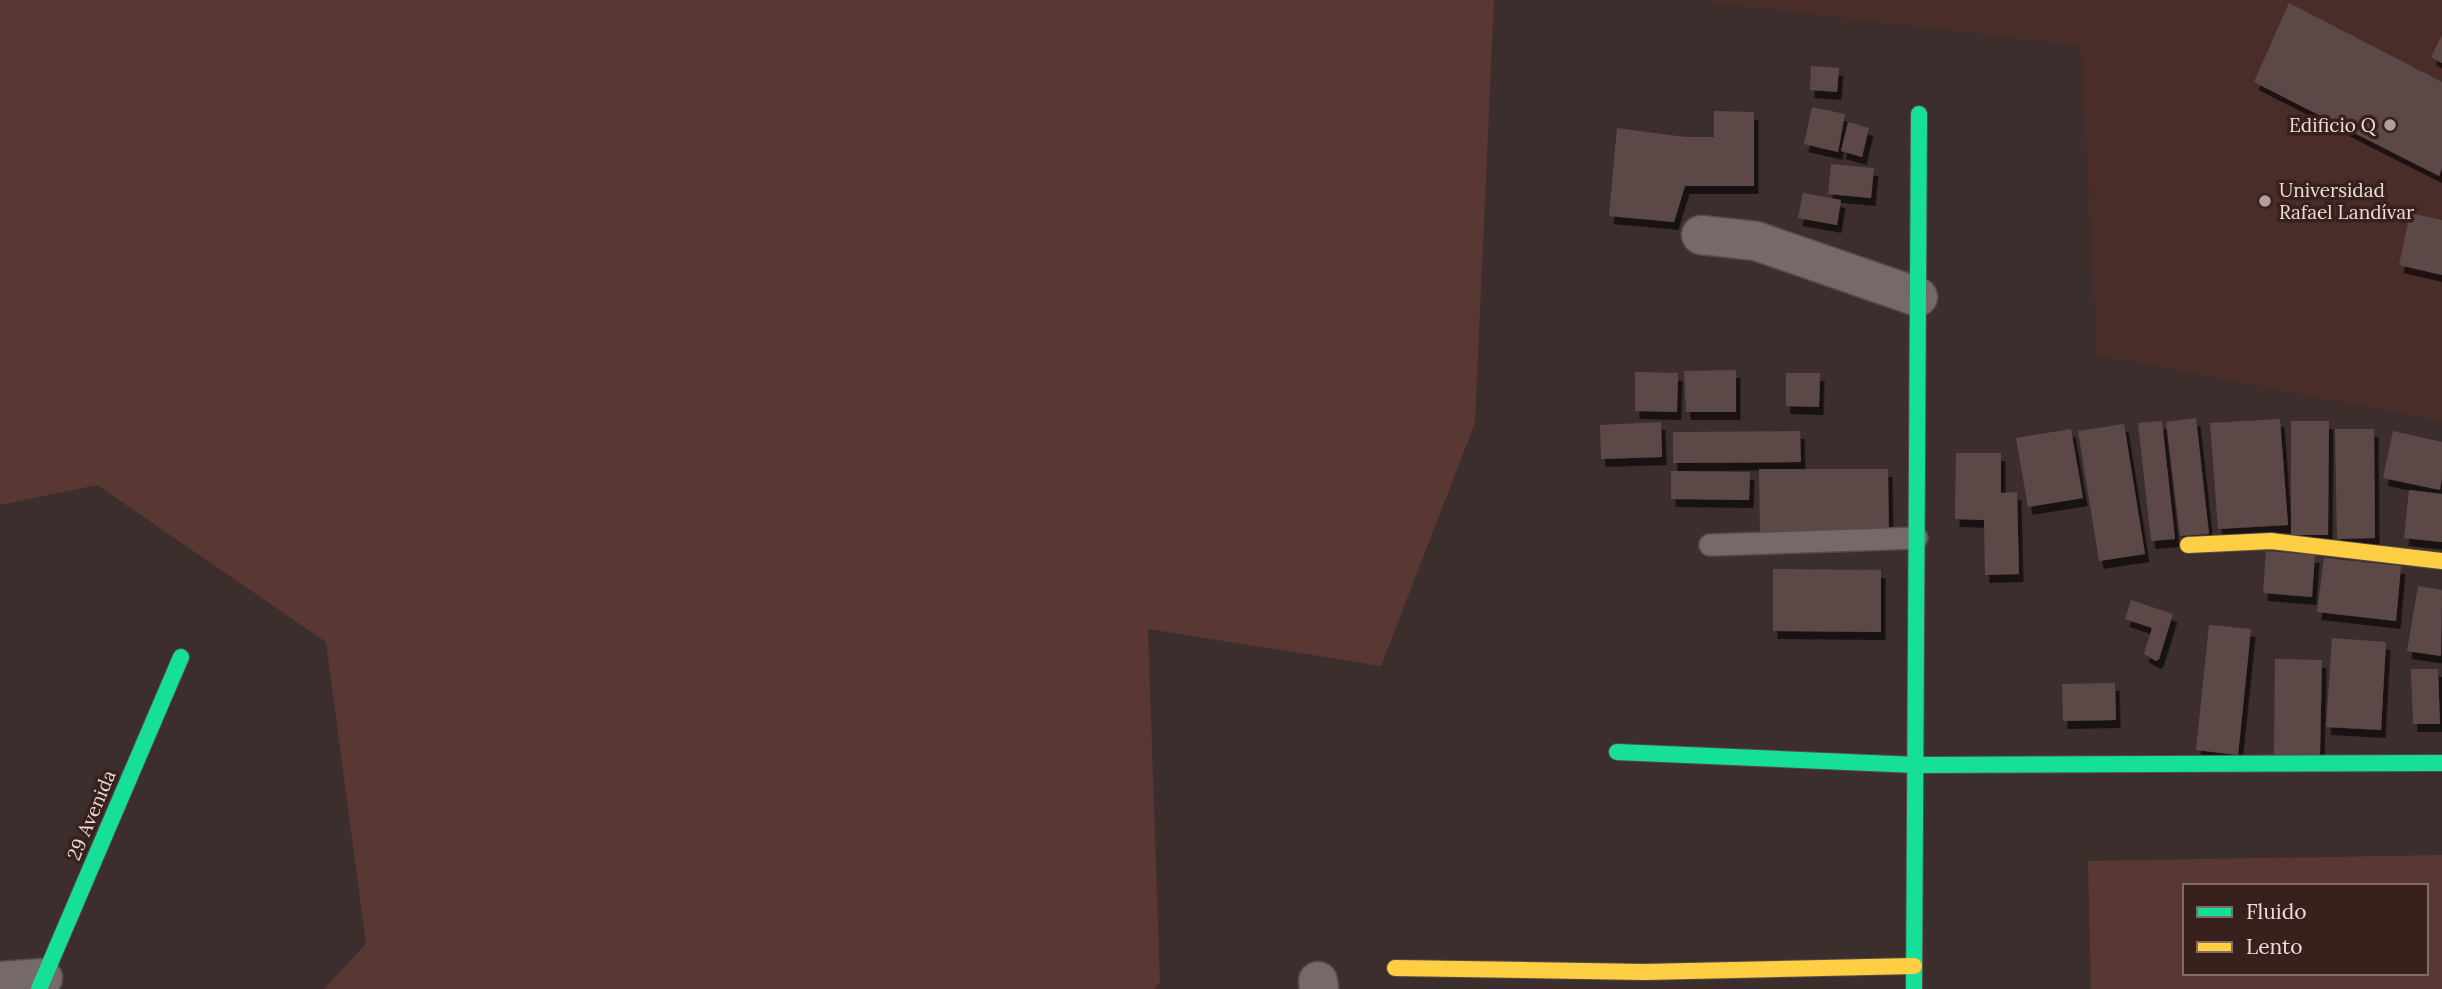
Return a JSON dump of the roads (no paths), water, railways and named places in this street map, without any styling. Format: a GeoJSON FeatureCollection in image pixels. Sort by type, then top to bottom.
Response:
{"type":"FeatureCollection","features":[{"type":"Feature","properties":{"kind":"street"},"geometry":{"type":"LineString","coordinates":[[1914,989],[1919,114]]}},
{"type":"Feature","properties":{"kind":"street"},"geometry":{"type":"LineString","coordinates":[[1701,235],[1756,241],[1918,298]]}},
{"type":"Feature","properties":{"kind":"street"},"geometry":{"type":"LineString","coordinates":[[2188,545],[2271,541],[2442,561]]}},
{"type":"Feature","properties":{"kind":"street","name":"29 Avenida"},"geometry":{"type":"LineString","coordinates":[[41,983],[181,657]]}},
{"type":"Feature","properties":{"kind":"street"},"geometry":{"type":"LineString","coordinates":[[1617,752],[1916,765],[2442,763]]}},
{"type":"Feature","properties":{"kind":"street"},"geometry":{"type":"LineString","coordinates":[[1395,968],[1644,972],[1914,966]]}},
{"type":"Feature","properties":{"kind":"street"},"geometry":{"type":"LineString","coordinates":[[0,981],[41,983]]}},
{"type":"Feature","properties":{"kind":"lane"},"geometry":{"type":"LineString","coordinates":[[1710,545],[1917,538]]}},
{"type":"Feature","properties":{"kind":"place","name":"Edificio Q"},"geometry":{"type":"Point","coordinates":[2390,125]}},
{"type":"Feature","properties":{"kind":"place","name":"Universidad Rafael Landívar"},"geometry":{"type":"Point","coordinates":[2265,201]}}]}
